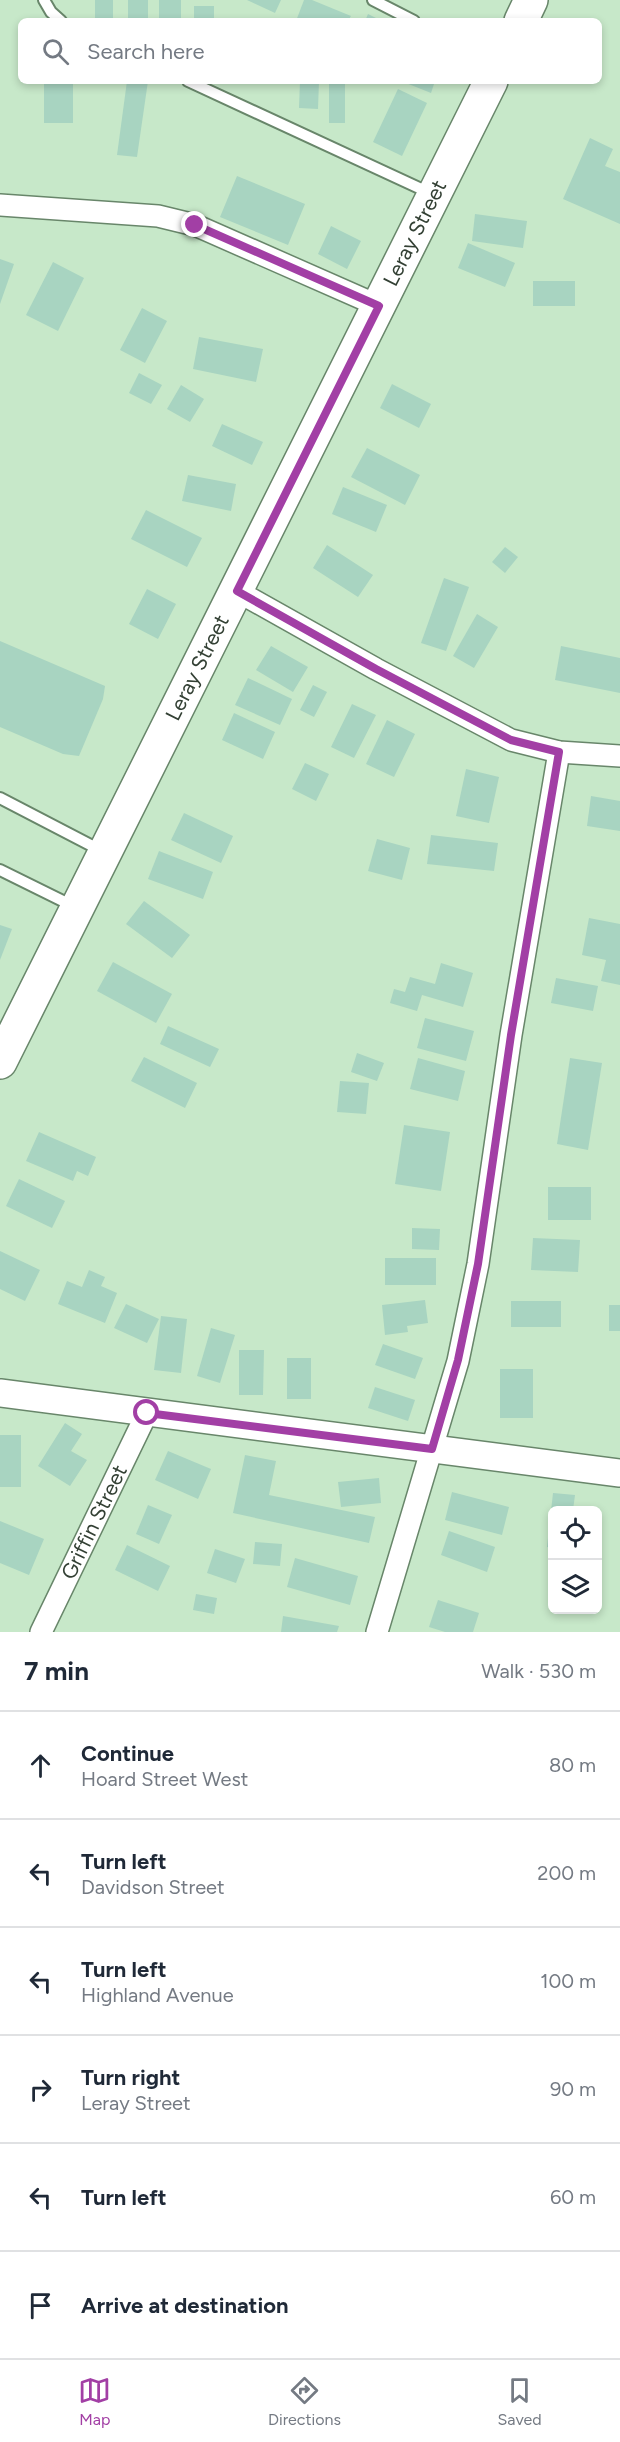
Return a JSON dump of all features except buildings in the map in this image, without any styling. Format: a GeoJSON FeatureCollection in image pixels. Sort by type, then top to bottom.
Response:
{"type":"FeatureCollection","features":[{"type":"Feature","properties":{"kind":"main road"},"geometry":{"type":"LineString","coordinates":[[522,18],[531,0]]}},
{"type":"Feature","properties":{"kind":"main road","name":"Leray Street"},"geometry":{"type":"LineString","coordinates":[[0,1062],[490,84]]}},
{"type":"Feature","properties":{"kind":"street"},"geometry":{"type":"LineString","coordinates":[[0,205],[158,216],[195,225],[379,306]]}},
{"type":"Feature","properties":{"kind":"street"},"geometry":{"type":"LineString","coordinates":[[237,591],[376,669],[511,740],[559,752],[620,756]]}},
{"type":"Feature","properties":{"kind":"street"},"geometry":{"type":"LineString","coordinates":[[377,1632],[458,1360],[478,1264],[511,1035],[559,752]]}},
{"type":"Feature","properties":{"kind":"street"},"geometry":{"type":"LineString","coordinates":[[0,1393],[620,1473]]}},
{"type":"Feature","properties":{"kind":"street","name":"Griffin Street"},"geometry":{"type":"LineString","coordinates":[[41,1632],[147,1413]]}},
{"type":"Feature","properties":{"kind":"lane"},"geometry":{"type":"LineString","coordinates":[[44,0],[51,12],[58,18]]}},
{"type":"Feature","properties":{"kind":"lane"},"geometry":{"type":"LineString","coordinates":[[373,0],[408,18]]}},
{"type":"Feature","properties":{"kind":"lane"},"geometry":{"type":"LineString","coordinates":[[194,84],[434,195]]}},
{"type":"Feature","properties":{"kind":"lane"},"geometry":{"type":"LineString","coordinates":[[0,798],[105,852]]}},
{"type":"Feature","properties":{"kind":"lane"},"geometry":{"type":"LineString","coordinates":[[0,870],[77,908]]}},
{"type":"Feature","properties":{"kind":"route"},"geometry":{"type":"LineString","coordinates":[[147,1413],[432,1449],[458,1360],[478,1264],[511,1035],[559,752],[511,740],[376,669],[237,591],[379,306],[195,225]]}}]}
